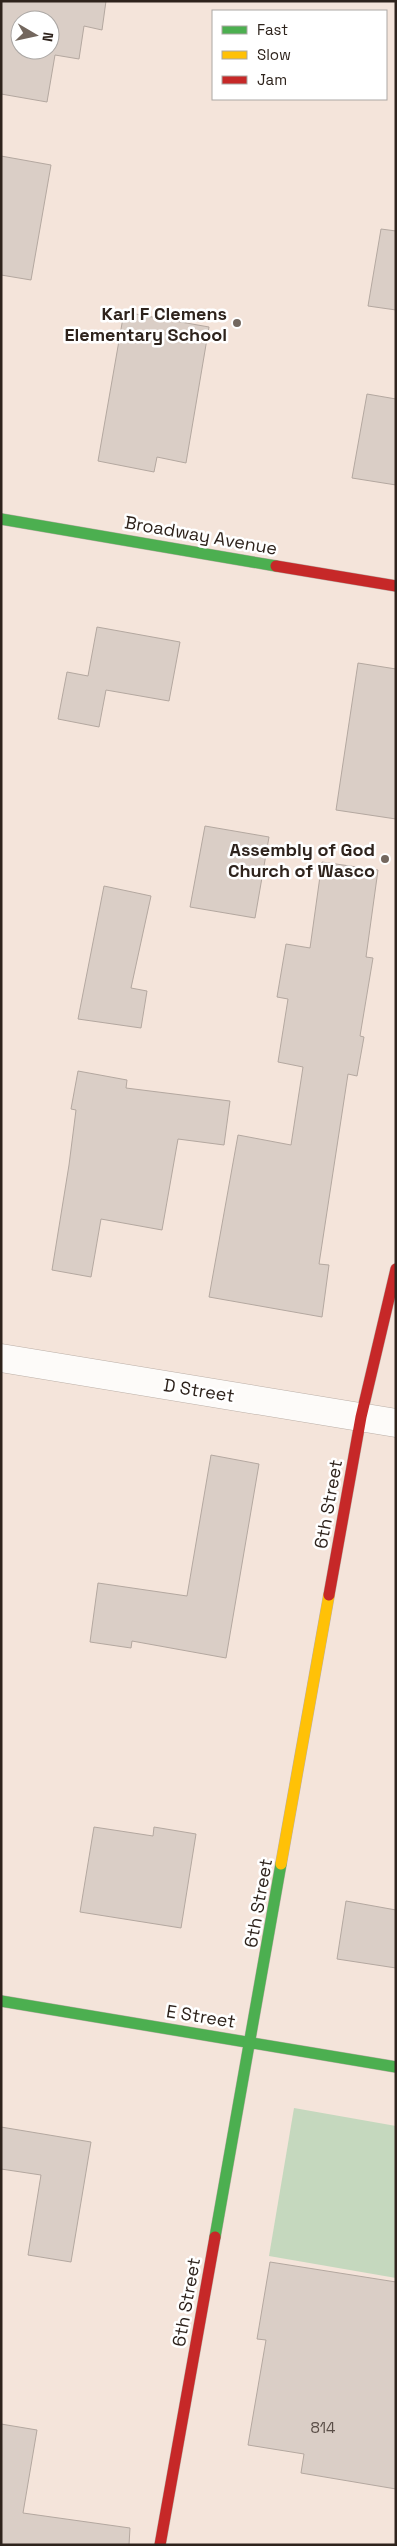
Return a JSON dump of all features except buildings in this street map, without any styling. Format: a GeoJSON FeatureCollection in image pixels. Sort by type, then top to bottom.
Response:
{"type":"FeatureCollection","features":[{"type":"Feature","properties":{"kind":"street","name":"Broadway Avenue"},"geometry":{"type":"LineString","coordinates":[[1,519],[396,586]]}},
{"type":"Feature","properties":{"kind":"street","name":"6th Street"},"geometry":{"type":"LineString","coordinates":[[160,2545],[361,1417],[396,1269]]}},
{"type":"Feature","properties":{"kind":"street","name":"D Street"},"geometry":{"type":"LineString","coordinates":[[1,1358],[396,1423]]}},
{"type":"Feature","properties":{"kind":"street","name":"E Street"},"geometry":{"type":"LineString","coordinates":[[1,2001],[396,2067]]}},
{"type":"Feature","properties":{"kind":"green space"},"geometry":{"type":"Polygon","coordinates":[[[294,2108],[396,2126],[396,2278],[269,2256],[294,2108]]]}},
{"type":"Feature","properties":{"kind":"traffic: fast"},"geometry":{"type":"LineString","coordinates":[[1,519],[276,566]]}},
{"type":"Feature","properties":{"kind":"traffic: fast"},"geometry":{"type":"LineString","coordinates":[[215,2237],[281,1864]]}},
{"type":"Feature","properties":{"kind":"traffic: fast"},"geometry":{"type":"LineString","coordinates":[[1,2001],[396,2067]]}},
{"type":"Feature","properties":{"kind":"traffic: slow"},"geometry":{"type":"LineString","coordinates":[[281,1864],[329,1595]]}},
{"type":"Feature","properties":{"kind":"traffic: jam"},"geometry":{"type":"LineString","coordinates":[[276,566],[396,586]]}},
{"type":"Feature","properties":{"kind":"traffic: jam"},"geometry":{"type":"LineString","coordinates":[[329,1595],[361,1417],[396,1269]]}},
{"type":"Feature","properties":{"kind":"traffic: jam"},"geometry":{"type":"LineString","coordinates":[[160,2545],[215,2237]]}},
{"type":"Feature","properties":{"kind":"place","name":"Karl F Clemens Elementary School"},"geometry":{"type":"Point","coordinates":[237,323]}},
{"type":"Feature","properties":{"kind":"place","name":"Assembly of God Church of Wasco"},"geometry":{"type":"Point","coordinates":[385,859]}}]}
